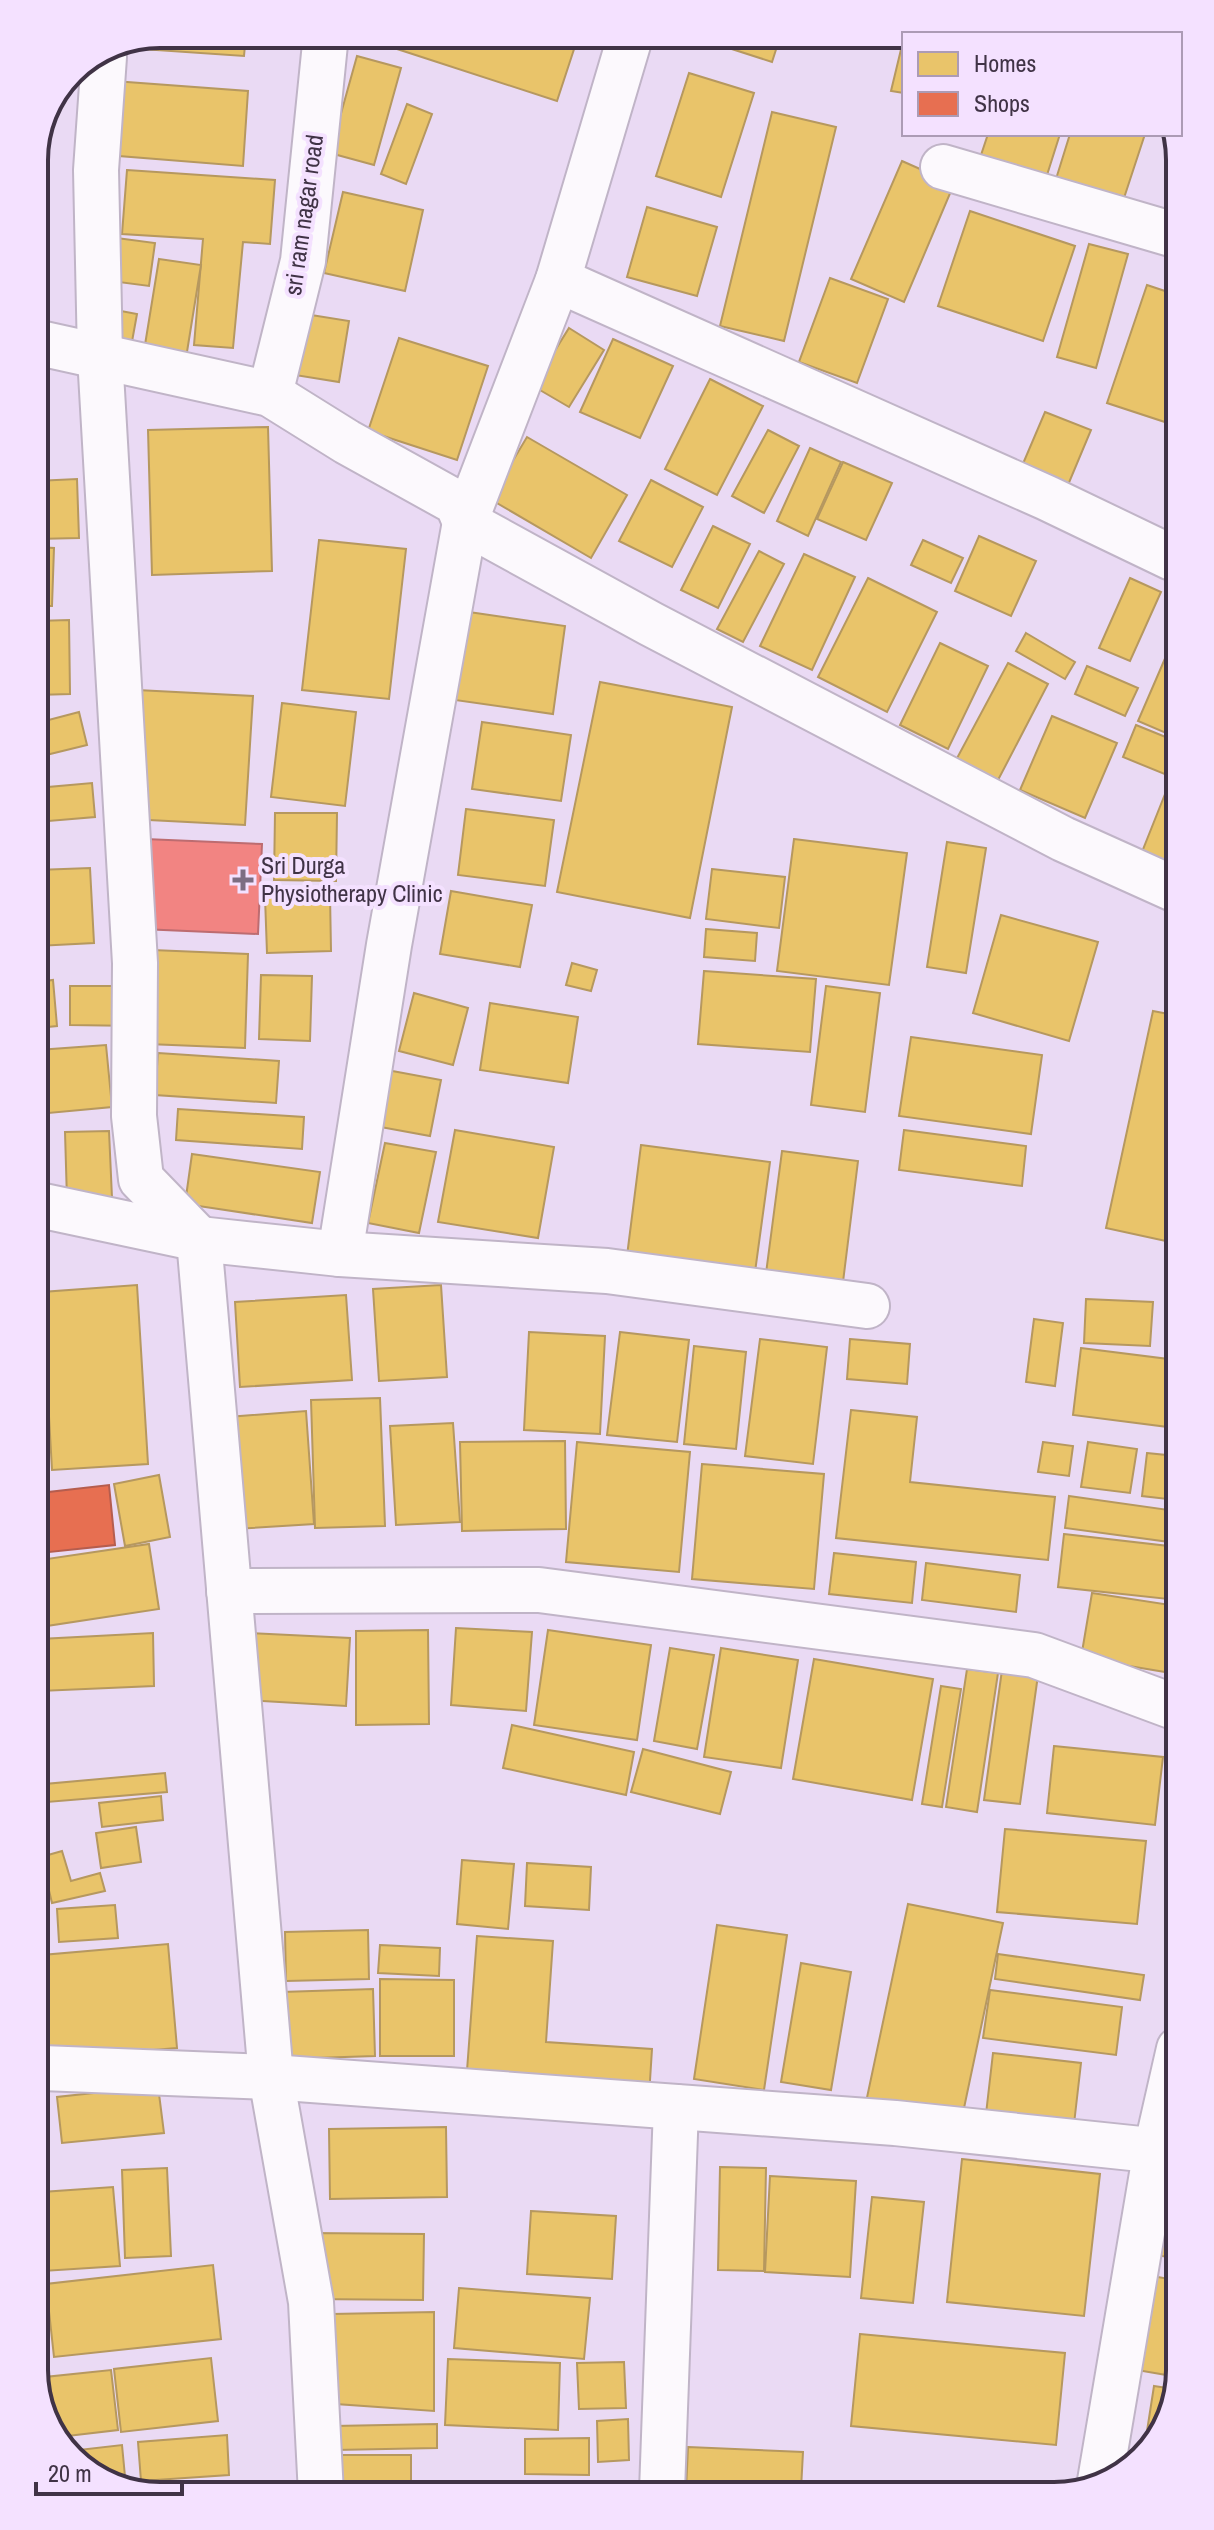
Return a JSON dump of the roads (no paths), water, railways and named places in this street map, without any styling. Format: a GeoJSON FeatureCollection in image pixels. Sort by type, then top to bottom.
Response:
{"type":"FeatureCollection","features":[{"type":"Feature","properties":{"kind":"street","name":"sri ram nagar road"},"geometry":{"type":"LineString","coordinates":[[270,394],[303,261],[325,48]]}},
{"type":"Feature","properties":{"kind":"street"},"geometry":{"type":"LineString","coordinates":[[340,1254],[389,945],[465,522],[558,280],[627,48]]}},
{"type":"Feature","properties":{"kind":"street"},"geometry":{"type":"LineString","coordinates":[[103,64],[96,170],[100,356],[135,963],[134,1116],[141,1179],[199,1239],[271,2077],[311,2302],[320,2482]]}},
{"type":"Feature","properties":{"kind":"street"},"geometry":{"type":"LineString","coordinates":[[943,167],[1166,233]]}},
{"type":"Feature","properties":{"kind":"street"},"geometry":{"type":"LineString","coordinates":[[558,280],[1047,498],[1166,555]]}},
{"type":"Feature","properties":{"kind":"street"},"geometry":{"type":"LineString","coordinates":[[48,345],[270,394],[347,442],[457,503],[465,522],[651,624],[1049,832],[1166,885]]}},
{"type":"Feature","properties":{"kind":"street"},"geometry":{"type":"LineString","coordinates":[[48,1207],[199,1239],[340,1254],[607,1271],[867,1306]]}},
{"type":"Feature","properties":{"kind":"street"},"geometry":{"type":"LineString","coordinates":[[229,1591],[539,1590],[1034,1655],[1166,1704]]}},
{"type":"Feature","properties":{"kind":"street"},"geometry":{"type":"LineString","coordinates":[[48,2068],[271,2077],[895,2123],[1166,2152]]}},
{"type":"Feature","properties":{"kind":"street"},"geometry":{"type":"LineString","coordinates":[[662,2482],[676,2107]]}},
{"type":"Feature","properties":{"kind":"street"},"geometry":{"type":"LineString","coordinates":[[1102,2471],[1166,2157]]}},
{"type":"Feature","properties":{"kind":"place","name":"Sri Durga Physiotherapy Clinic"},"geometry":{"type":"Point","coordinates":[243,880]}}]}
